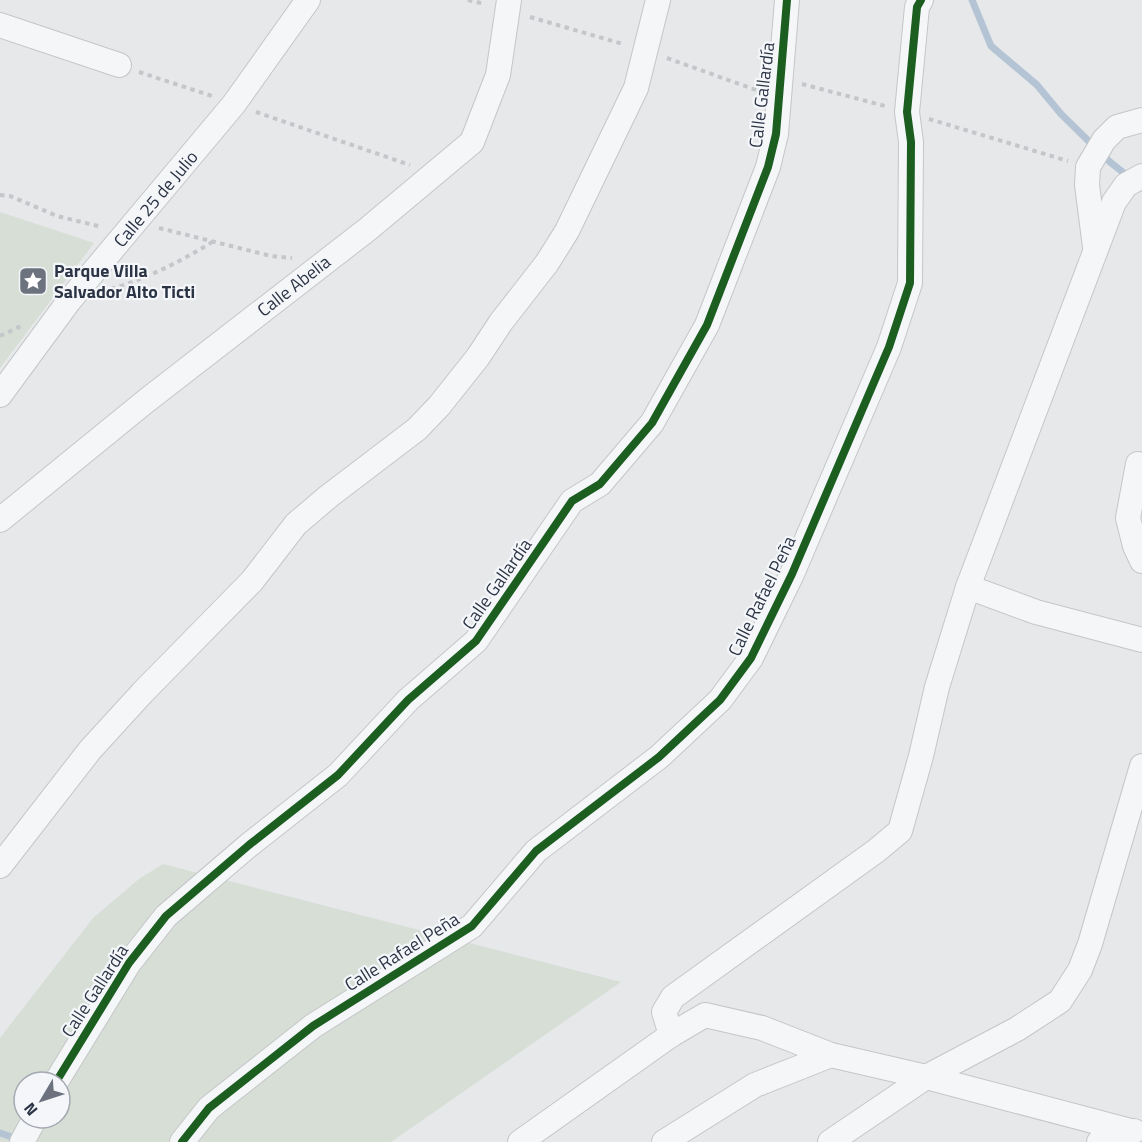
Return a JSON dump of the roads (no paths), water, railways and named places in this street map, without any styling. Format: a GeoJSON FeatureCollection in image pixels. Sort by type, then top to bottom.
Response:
{"type":"FeatureCollection","features":[{"type":"Feature","properties":{"kind":"street","name":"Calle 25 de Julio"},"geometry":{"type":"LineString","coordinates":[[0,395],[69,301],[234,104],[308,0]]}},
{"type":"Feature","properties":{"kind":"street","name":"Calle Abelia"},"geometry":{"type":"LineString","coordinates":[[0,520],[146,401],[436,174],[472,142],[498,75],[509,0]]}},
{"type":"Feature","properties":{"kind":"street"},"geometry":{"type":"LineString","coordinates":[[0,866],[90,750],[143,692],[252,581],[296,524],[417,429],[439,406],[478,357],[501,322],[547,263],[567,231],[636,88],[658,0]]}},
{"type":"Feature","properties":{"kind":"street","name":"Calle Gallardía"},"geometry":{"type":"LineString","coordinates":[[63,1070],[129,963],[166,916],[249,845],[338,775],[408,700],[476,641],[572,501],[600,484],[652,423],[707,326],[768,167],[776,134],[787,0]]}},
{"type":"Feature","properties":{"kind":"street","name":"Calle Rafael Peña"},"geometry":{"type":"LineString","coordinates":[[182,1142],[209,1108],[313,1026],[472,926],[536,851],[659,757],[720,700],[751,658],[792,574],[889,347],[910,283],[911,142],[907,112],[917,8],[921,0]]}},
{"type":"Feature","properties":{"kind":"street"},"geometry":{"type":"LineString","coordinates":[[0,25],[119,65]]}},
{"type":"Feature","properties":{"kind":"street"},"geometry":{"type":"LineString","coordinates":[[1096,252],[1087,185],[1088,167],[1104,140],[1117,127],[1142,120]]}},
{"type":"Feature","properties":{"kind":"street"},"geometry":{"type":"LineString","coordinates":[[671,1035],[664,1012],[674,997],[858,865],[900,831],[937,687],[968,587],[1114,202],[1126,185],[1142,176]]}},
{"type":"Feature","properties":{"kind":"street"},"geometry":{"type":"LineString","coordinates":[[1138,464],[1128,518],[1135,546],[1142,561]]}},
{"type":"Feature","properties":{"kind":"street"},"geometry":{"type":"LineString","coordinates":[[968,587],[1036,612],[1142,640]]}},
{"type":"Feature","properties":{"kind":"street"},"geometry":{"type":"LineString","coordinates":[[830,1142],[926,1077],[1017,1029],[1060,1001],[1080,970],[1090,944],[1142,766]]}},
{"type":"Feature","properties":{"kind":"street"},"geometry":{"type":"LineString","coordinates":[[520,1142],[671,1035],[705,1015],[762,1028],[831,1055],[1137,1131]]}},
{"type":"Feature","properties":{"kind":"street"},"geometry":{"type":"LineString","coordinates":[[664,1142],[755,1085],[831,1055]]}},
{"type":"Feature","properties":{"kind":"street"},"geometry":{"type":"LineString","coordinates":[[1099,1142],[1137,1131]]}},
{"type":"Feature","properties":{"kind":"waterway"},"geometry":{"type":"LineString","coordinates":[[972,0],[991,46],[1037,85],[1061,114],[1110,162],[1129,177]]}},
{"type":"Feature","properties":{"kind":"waterway"},"geometry":{"type":"LineString","coordinates":[[0,1133],[18,1139]]}},
{"type":"Feature","properties":{"kind":"place","name":"Parque Villa Salvador Alto Ticti"},"geometry":{"type":"Point","coordinates":[33,281]}}]}
